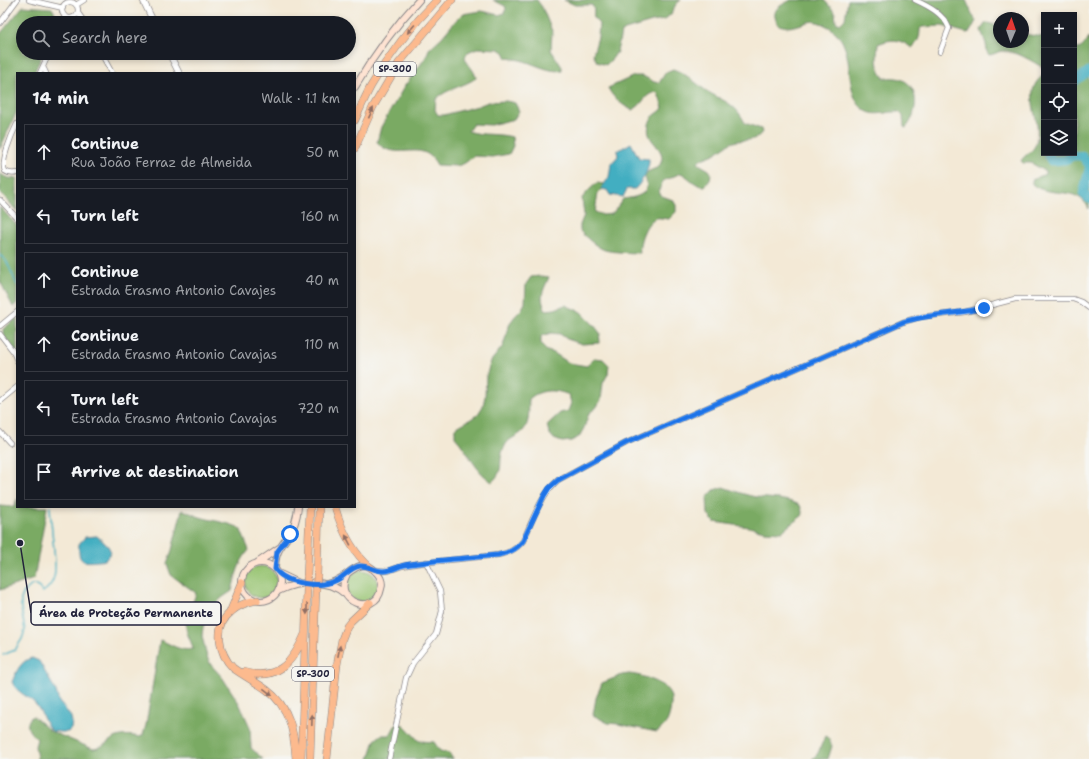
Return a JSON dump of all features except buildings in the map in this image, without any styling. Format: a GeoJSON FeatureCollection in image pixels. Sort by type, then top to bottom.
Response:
{"type":"FeatureCollection","features":[{"type":"Feature","properties":{"kind":"highway","name":"SP-300"},"geometry":{"type":"LineString","coordinates":[[356,118],[371,86],[387,61],[403,39],[437,0]]}},
{"type":"Feature","properties":{"kind":"highway","name":"SP-300"},"geometry":{"type":"LineString","coordinates":[[356,146],[373,107],[399,63],[452,0]]}},
{"type":"Feature","properties":{"kind":"highway","name":"SP-300"},"geometry":{"type":"LineString","coordinates":[[301,759],[310,508]]}},
{"type":"Feature","properties":{"kind":"highway","name":"SP-300"},"geometry":{"type":"LineString","coordinates":[[310,759],[319,508]]}},
{"type":"Feature","properties":{"kind":"highway"},"geometry":{"type":"LineString","coordinates":[[335,508],[350,544],[355,552],[373,569]]}},
{"type":"Feature","properties":{"kind":"highway"},"geometry":{"type":"LineString","coordinates":[[242,582],[230,612],[223,622],[221,630],[221,645],[228,663],[278,699],[286,712],[291,725],[296,759]]}},
{"type":"Feature","properties":{"kind":"highway"},"geometry":{"type":"LineString","coordinates":[[230,612],[238,607],[257,600]]}},
{"type":"Feature","properties":{"kind":"highway"},"geometry":{"type":"LineString","coordinates":[[327,759],[337,665],[342,639],[347,626],[370,603]]}},
{"type":"Feature","properties":{"kind":"highway"},"geometry":{"type":"LineString","coordinates":[[236,670],[255,675],[270,674],[276,671],[285,665],[298,649],[306,630]]}},
{"type":"Feature","properties":{"kind":"main road"},"geometry":{"type":"LineString","coordinates":[[356,85],[381,45],[399,21],[418,0]]}},
{"type":"Feature","properties":{"kind":"main road"},"geometry":{"type":"LineString","coordinates":[[278,591],[280,582],[277,571],[276,557],[280,547],[290,534],[295,524],[298,508]]}},
{"type":"Feature","properties":{"kind":"main road"},"geometry":{"type":"LineString","coordinates":[[280,547],[246,571],[242,582],[246,594],[257,600],[266,600],[271,598],[278,591],[301,583],[327,584],[337,588],[349,599],[359,604],[370,603],[377,598],[381,589],[381,580],[373,569],[366,566],[355,567],[338,580],[327,584]]}},
{"type":"Feature","properties":{"kind":"main road"},"geometry":{"type":"LineString","coordinates":[[256,564],[266,564],[290,579],[301,583]]}},
{"type":"Feature","properties":{"kind":"main road"},"geometry":{"type":"LineString","coordinates":[[345,594],[343,584],[347,574]]}},
{"type":"Feature","properties":{"kind":"street"},"geometry":{"type":"LineString","coordinates":[[0,24],[17,0]]}},
{"type":"Feature","properties":{"kind":"street"},"geometry":{"type":"LineString","coordinates":[[29,0],[63,8]]}},
{"type":"Feature","properties":{"kind":"street"},"geometry":{"type":"LineString","coordinates":[[63,8],[66,4],[84,0]]}},
{"type":"Feature","properties":{"kind":"street"},"geometry":{"type":"LineString","coordinates":[[143,0],[151,16]]}},
{"type":"Feature","properties":{"kind":"street"},"geometry":{"type":"LineString","coordinates":[[915,0],[928,6],[946,20],[949,28],[940,52]]}},
{"type":"Feature","properties":{"kind":"street"},"geometry":{"type":"LineString","coordinates":[[74,3],[80,16]]}},
{"type":"Feature","properties":{"kind":"street"},"geometry":{"type":"LineString","coordinates":[[63,8],[65,16]]}},
{"type":"Feature","properties":{"kind":"street"},"geometry":{"type":"LineString","coordinates":[[74,16],[78,13]]}},
{"type":"Feature","properties":{"kind":"street"},"geometry":{"type":"LineString","coordinates":[[40,72],[46,60]]}},
{"type":"Feature","properties":{"kind":"street"},"geometry":{"type":"LineString","coordinates":[[105,60],[111,72]]}},
{"type":"Feature","properties":{"kind":"street"},"geometry":{"type":"LineString","coordinates":[[172,60],[178,72]]}},
{"type":"Feature","properties":{"kind":"street"},"geometry":{"type":"LineString","coordinates":[[43,67],[46,72]]}},
{"type":"Feature","properties":{"kind":"street"},"geometry":{"type":"LineString","coordinates":[[16,126],[2,156],[1,162],[6,172],[12,174],[16,173]]}},
{"type":"Feature","properties":{"kind":"street"},"geometry":{"type":"LineString","coordinates":[[0,200],[16,217]]}},
{"type":"Feature","properties":{"kind":"street"},"geometry":{"type":"LineString","coordinates":[[381,580],[388,571],[402,566],[508,553],[518,547],[523,541],[544,496],[549,488],[558,480],[626,443],[903,322],[920,317],[965,312],[1015,299],[1073,299],[1081,302],[1089,308]]}},
{"type":"Feature","properties":{"kind":"street"},"geometry":{"type":"LineString","coordinates":[[0,326],[16,313]]}},
{"type":"Feature","properties":{"kind":"street"},"geometry":{"type":"LineString","coordinates":[[0,334],[16,359]]}},
{"type":"Feature","properties":{"kind":"street"},"geometry":{"type":"LineString","coordinates":[[0,401],[16,388]]}},
{"type":"Feature","properties":{"kind":"street"},"geometry":{"type":"LineString","coordinates":[[0,432],[10,443]]}},
{"type":"Feature","properties":{"kind":"street"},"geometry":{"type":"LineString","coordinates":[[389,759],[406,678],[412,663],[436,634],[442,611],[440,591],[426,562]]}},
{"type":"Feature","properties":{"kind":"street"},"geometry":{"type":"LineString","coordinates":[[373,569],[388,571]]}},
{"type":"Feature","properties":{"kind":"green space"},"geometry":{"type":"Polygon","coordinates":[[[493,0],[537,0],[542,7],[552,31],[551,50],[562,67],[562,70],[552,70],[525,61],[507,58],[504,52],[499,49],[477,48],[468,52],[465,57],[476,78],[441,95],[436,99],[435,110],[438,115],[444,115],[488,102],[506,101],[515,103],[519,111],[514,119],[491,125],[473,124],[468,131],[512,137],[513,146],[509,154],[492,157],[474,156],[465,163],[457,166],[437,165],[426,153],[420,151],[391,151],[382,147],[377,142],[381,127],[404,87],[426,57],[429,49],[442,37],[462,14],[482,11],[499,15],[504,13],[506,9],[505,6],[493,0]]]}},
{"type":"Feature","properties":{"kind":"green space"},"geometry":{"type":"Polygon","coordinates":[[[564,0],[681,0],[676,4],[671,14],[664,20],[625,30],[621,33],[617,52],[606,65],[597,62],[593,54],[598,37],[599,24],[594,18],[594,10],[592,5],[575,5],[564,0]]]}},
{"type":"Feature","properties":{"kind":"green space"},"geometry":{"type":"Polygon","coordinates":[[[791,0],[824,0],[835,12],[836,22],[840,24],[845,19],[848,0],[966,0],[976,21],[970,32],[967,33],[942,26],[922,27],[920,29],[917,42],[912,48],[896,40],[878,44],[878,66],[884,78],[901,79],[909,84],[913,89],[915,96],[915,109],[910,123],[906,128],[904,127],[903,116],[899,112],[874,114],[866,111],[858,103],[853,93],[847,55],[843,42],[835,32],[818,22],[808,22],[790,27],[778,25],[775,12],[779,7],[791,0]]]}},
{"type":"Feature","properties":{"kind":"green space"},"geometry":{"type":"Polygon","coordinates":[[[23,6],[52,8],[56,15],[16,16],[16,60],[40,60],[34,72],[16,72],[16,113],[0,149],[0,34],[23,6]]]}},
{"type":"Feature","properties":{"kind":"green space"},"geometry":{"type":"Polygon","coordinates":[[[989,23],[993,25],[993,48],[1029,48],[1029,35],[1041,37],[1041,66],[1023,56],[1012,52],[1001,51],[989,55],[981,30],[985,24],[989,23]]]}},
{"type":"Feature","properties":{"kind":"green space"},"geometry":{"type":"Polygon","coordinates":[[[1089,37],[1089,209],[1084,201],[1078,197],[1071,194],[1047,191],[1032,184],[1032,180],[1045,174],[1045,171],[1031,163],[1023,163],[1021,161],[1036,144],[1038,133],[1032,96],[1033,89],[1041,77],[1041,156],[1077,156],[1077,49],[1085,44],[1089,37]]]}},
{"type":"Feature","properties":{"kind":"green space"},"geometry":{"type":"Polygon","coordinates":[[[673,69],[686,75],[705,90],[728,103],[737,111],[745,123],[761,129],[762,132],[755,138],[731,143],[715,154],[698,162],[711,173],[710,180],[705,186],[699,185],[681,173],[663,181],[659,194],[673,200],[676,205],[676,212],[669,219],[656,218],[649,223],[640,244],[640,253],[617,252],[602,249],[580,231],[580,225],[584,215],[582,198],[597,183],[604,184],[598,193],[595,212],[603,215],[612,214],[623,199],[639,196],[645,190],[647,186],[644,175],[659,167],[662,158],[659,149],[648,132],[651,119],[663,108],[658,93],[655,92],[651,94],[645,98],[639,106],[632,110],[618,101],[608,88],[634,76],[643,76],[659,83],[666,72],[673,69]]]}},
{"type":"Feature","properties":{"kind":"green space"},"geometry":{"type":"Polygon","coordinates":[[[0,173],[8,178],[16,178],[16,210],[0,192],[0,173]]]}},
{"type":"Feature","properties":{"kind":"green space"},"geometry":{"type":"Polygon","coordinates":[[[0,207],[16,225],[16,304],[13,307],[0,281],[0,207]]]}},
{"type":"Feature","properties":{"kind":"green space"},"geometry":{"type":"Polygon","coordinates":[[[531,277],[549,277],[542,297],[546,310],[555,309],[565,305],[581,312],[600,333],[599,343],[582,344],[567,339],[560,334],[551,333],[541,336],[541,345],[547,351],[554,353],[569,363],[587,366],[594,358],[603,359],[609,365],[608,374],[603,383],[601,400],[596,408],[589,413],[579,437],[571,441],[562,442],[554,439],[549,433],[547,425],[560,413],[568,411],[571,403],[569,395],[548,391],[538,393],[529,399],[527,425],[522,432],[510,440],[506,445],[501,457],[499,473],[492,482],[476,466],[455,437],[455,428],[478,414],[483,406],[486,376],[491,361],[503,346],[510,323],[525,303],[526,284],[531,277]]]}},
{"type":"Feature","properties":{"kind":"green space"},"geometry":{"type":"Polygon","coordinates":[[[16,319],[16,354],[3,335],[3,329],[16,319]]]}},
{"type":"Feature","properties":{"kind":"green space"},"geometry":{"type":"Polygon","coordinates":[[[723,487],[753,496],[789,501],[800,505],[803,515],[782,532],[764,531],[749,527],[714,522],[708,514],[707,498],[714,490],[723,487]]]}},
{"type":"Feature","properties":{"kind":"green space"},"geometry":{"type":"Polygon","coordinates":[[[16,502],[16,508],[47,508],[34,579],[0,590],[0,506],[14,507],[16,502]]]}},
{"type":"Feature","properties":{"kind":"green space"},"geometry":{"type":"Polygon","coordinates":[[[182,510],[200,517],[230,524],[240,528],[249,550],[240,564],[232,591],[215,604],[203,627],[202,636],[207,657],[211,665],[222,677],[239,703],[250,727],[251,748],[263,759],[37,759],[35,746],[37,739],[28,729],[29,720],[33,716],[50,731],[93,749],[100,747],[118,737],[129,735],[140,737],[143,735],[160,640],[180,649],[193,649],[186,628],[186,623],[196,593],[171,575],[167,564],[182,510]]]}},
{"type":"Feature","properties":{"kind":"green space"},"geometry":{"type":"Polygon","coordinates":[[[258,566],[264,566],[274,573],[277,582],[276,588],[270,595],[264,598],[258,598],[248,591],[245,585],[245,579],[252,569],[258,566]]]}},
{"type":"Feature","properties":{"kind":"green space"},"geometry":{"type":"Polygon","coordinates":[[[359,570],[365,570],[375,577],[378,586],[377,592],[371,599],[365,602],[359,602],[349,595],[346,589],[346,583],[353,573],[359,570]]]}},
{"type":"Feature","properties":{"kind":"green space"},"geometry":{"type":"Polygon","coordinates":[[[629,674],[652,680],[663,686],[670,694],[671,705],[667,721],[657,732],[608,723],[593,715],[596,698],[602,683],[622,675],[629,674]]]}},
{"type":"Feature","properties":{"kind":"green space"},"geometry":{"type":"Polygon","coordinates":[[[400,724],[404,725],[419,741],[434,742],[440,751],[449,753],[453,759],[369,759],[375,740],[381,735],[390,735],[395,726],[400,724]]]}},
{"type":"Feature","properties":{"kind":"green space"},"geometry":{"type":"Polygon","coordinates":[[[825,736],[828,738],[832,746],[828,759],[812,759],[818,753],[825,736]]]}},
{"type":"Feature","properties":{"kind":"water"},"geometry":{"type":"Polygon","coordinates":[[[631,143],[639,158],[649,159],[647,171],[635,189],[627,189],[623,197],[610,195],[607,190],[601,189],[609,177],[611,164],[618,156],[617,151],[631,143]]]}},
{"type":"Feature","properties":{"kind":"water"},"geometry":{"type":"Polygon","coordinates":[[[97,536],[108,546],[111,552],[105,560],[93,562],[83,561],[79,555],[79,544],[85,537],[97,536]]]}},
{"type":"Feature","properties":{"kind":"water"},"geometry":{"type":"Polygon","coordinates":[[[32,658],[39,661],[56,691],[59,702],[71,717],[71,729],[68,732],[52,731],[47,725],[37,706],[20,692],[12,682],[22,664],[28,659],[32,658]]]}},
{"type":"Feature","properties":{"kind":"waterway"},"geometry":{"type":"LineString","coordinates":[[1077,80],[1089,71]]}},
{"type":"Feature","properties":{"kind":"waterway"},"geometry":{"type":"LineString","coordinates":[[1049,156],[1051,161],[1065,160],[1073,156]]}},
{"type":"Feature","properties":{"kind":"waterway"},"geometry":{"type":"LineString","coordinates":[[1077,156],[1082,156],[1089,165]]}},
{"type":"Feature","properties":{"kind":"waterway"},"geometry":{"type":"LineString","coordinates":[[1089,169],[1083,194],[1089,199]]}},
{"type":"Feature","properties":{"kind":"waterway"},"geometry":{"type":"LineString","coordinates":[[0,255],[7,262],[16,283]]}},
{"type":"Feature","properties":{"kind":"waterway"},"geometry":{"type":"LineString","coordinates":[[3,655],[15,650],[22,639],[25,630],[21,599],[24,592],[32,585],[36,585],[43,592],[52,583],[54,578],[55,561],[50,508]]}},
{"type":"Feature","properties":{"kind":"place","name":"Área de Proteção Permanente"},"geometry":{"type":"Point","coordinates":[20,543]}},
{"type":"Feature","properties":{"kind":"route"},"geometry":{"type":"LineString","coordinates":[[290,534],[277,552],[275,569],[282,576],[301,583],[332,583],[347,574],[350,570],[360,566],[366,566],[384,572],[402,566],[420,563],[508,553],[518,547],[523,541],[549,488],[558,480],[626,443],[903,322],[920,317],[965,312],[984,308]]}}]}
